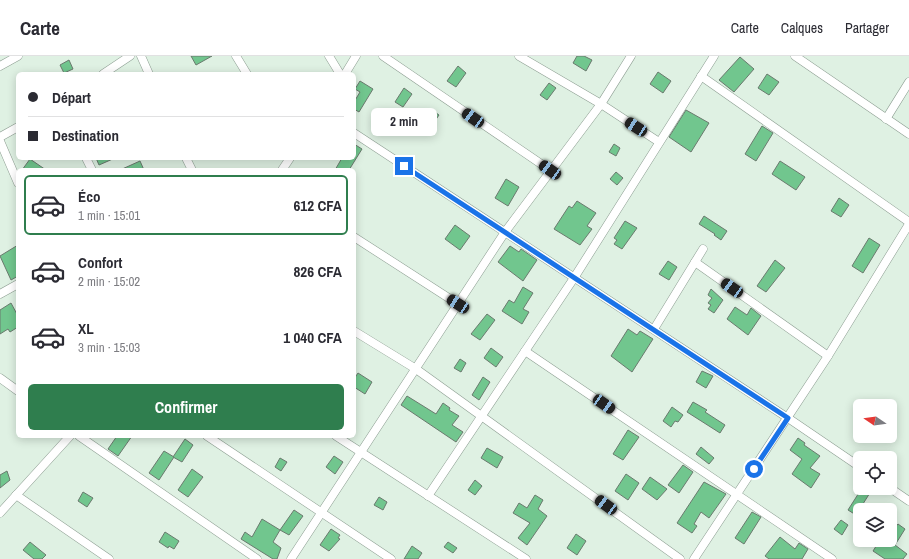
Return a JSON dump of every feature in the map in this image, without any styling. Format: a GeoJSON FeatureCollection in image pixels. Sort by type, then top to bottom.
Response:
{"type":"FeatureCollection","features":[{"type":"Feature","properties":{"kind":"street"},"geometry":{"type":"LineString","coordinates":[[0,66],[18,56]]}},
{"type":"Feature","properties":{"kind":"street"},"geometry":{"type":"LineString","coordinates":[[106,72],[130,56]]}},
{"type":"Feature","properties":{"kind":"street"},"geometry":{"type":"LineString","coordinates":[[141,56],[148,72]]}},
{"type":"Feature","properties":{"kind":"street"},"geometry":{"type":"LineString","coordinates":[[236,56],[246,72]]}},
{"type":"Feature","properties":{"kind":"street"},"geometry":{"type":"LineString","coordinates":[[329,56],[339,72]]}},
{"type":"Feature","properties":{"kind":"street"},"geometry":{"type":"LineString","coordinates":[[346,72],[356,56]]}},
{"type":"Feature","properties":{"kind":"street"},"geometry":{"type":"LineString","coordinates":[[383,56],[550,170]]}},
{"type":"Feature","properties":{"kind":"street"},"geometry":{"type":"LineString","coordinates":[[291,559],[505,232],[601,104],[631,56]]}},
{"type":"Feature","properties":{"kind":"street"},"geometry":{"type":"LineString","coordinates":[[428,496],[574,278],[714,56]]}},
{"type":"Feature","properties":{"kind":"street"},"geometry":{"type":"LineString","coordinates":[[795,56],[909,134]]}},
{"type":"Feature","properties":{"kind":"street"},"geometry":{"type":"LineString","coordinates":[[524,57],[601,104],[659,142]]}},
{"type":"Feature","properties":{"kind":"street"},"geometry":{"type":"LineString","coordinates":[[694,559],[828,356],[909,223],[701,76]]}},
{"type":"Feature","properties":{"kind":"street"},"geometry":{"type":"LineString","coordinates":[[886,118],[909,82]]}},
{"type":"Feature","properties":{"kind":"street"},"geometry":{"type":"LineString","coordinates":[[0,137],[16,127]]}},
{"type":"Feature","properties":{"kind":"street"},"geometry":{"type":"LineString","coordinates":[[356,134],[853,462]]}},
{"type":"Feature","properties":{"kind":"street"},"geometry":{"type":"LineString","coordinates":[[0,141],[16,178]]}},
{"type":"Feature","properties":{"kind":"street"},"geometry":{"type":"LineString","coordinates":[[356,238],[458,304]]}},
{"type":"Feature","properties":{"kind":"street"},"geometry":{"type":"LineString","coordinates":[[654,330],[703,249]]}},
{"type":"Feature","properties":{"kind":"street"},"geometry":{"type":"LineString","coordinates":[[695,262],[828,356]]}},
{"type":"Feature","properties":{"kind":"street"},"geometry":{"type":"LineString","coordinates":[[0,294],[16,285]]}},
{"type":"Feature","properties":{"kind":"street"},"geometry":{"type":"LineString","coordinates":[[356,332],[416,369],[680,559]]}},
{"type":"Feature","properties":{"kind":"street"},"geometry":{"type":"LineString","coordinates":[[526,350],[738,493],[832,559]]}},
{"type":"Feature","properties":{"kind":"street"},"geometry":{"type":"LineString","coordinates":[[2,382],[16,390]]}},
{"type":"Feature","properties":{"kind":"street"},"geometry":{"type":"LineString","coordinates":[[0,513],[68,438]]}},
{"type":"Feature","properties":{"kind":"street"},"geometry":{"type":"LineString","coordinates":[[82,438],[257,559]]}},
{"type":"Feature","properties":{"kind":"street"},"geometry":{"type":"LineString","coordinates":[[210,438],[391,559]]}},
{"type":"Feature","properties":{"kind":"street"},"geometry":{"type":"LineString","coordinates":[[339,438],[361,454],[526,559]]}},
{"type":"Feature","properties":{"kind":"street"},"geometry":{"type":"LineString","coordinates":[[897,493],[909,501]]}},
{"type":"Feature","properties":{"kind":"street"},"geometry":{"type":"LineString","coordinates":[[16,495],[109,559]]}},
{"type":"Feature","properties":{"kind":"building"},"geometry":{"type":"Polygon","coordinates":[[[191,56],[212,56],[196,65],[191,56]]]}},
{"type":"Feature","properties":{"kind":"building"},"geometry":{"type":"Polygon","coordinates":[[[577,56],[584,56],[592,60],[586,71],[573,63],[577,56]]]}},
{"type":"Feature","properties":{"kind":"building"},"geometry":{"type":"Polygon","coordinates":[[[740,57],[754,69],[734,92],[719,80],[740,57]]]}},
{"type":"Feature","properties":{"kind":"building"},"geometry":{"type":"Polygon","coordinates":[[[69,60],[73,69],[64,72],[60,65],[69,60]]]}},
{"type":"Feature","properties":{"kind":"building"},"geometry":{"type":"Polygon","coordinates":[[[458,66],[466,73],[456,87],[447,81],[458,66]]]}},
{"type":"Feature","properties":{"kind":"building"},"geometry":{"type":"Polygon","coordinates":[[[658,72],[671,81],[663,93],[650,84],[658,72]]]}},
{"type":"Feature","properties":{"kind":"building"},"geometry":{"type":"Polygon","coordinates":[[[767,74],[779,82],[769,95],[758,88],[767,74]]]}},
{"type":"Feature","properties":{"kind":"building"},"geometry":{"type":"Polygon","coordinates":[[[360,81],[373,89],[359,112],[356,110],[356,99],[360,92],[356,90],[360,81]]]}},
{"type":"Feature","properties":{"kind":"building"},"geometry":{"type":"Polygon","coordinates":[[[549,83],[556,88],[547,100],[540,95],[549,83]]]}},
{"type":"Feature","properties":{"kind":"building"},"geometry":{"type":"Polygon","coordinates":[[[404,88],[412,94],[403,107],[395,102],[404,88]]]}},
{"type":"Feature","properties":{"kind":"building"},"geometry":{"type":"Polygon","coordinates":[[[432,110],[439,115],[430,128],[423,123],[432,110]]]}},
{"type":"Feature","properties":{"kind":"building"},"geometry":{"type":"Polygon","coordinates":[[[686,110],[709,123],[691,152],[669,137],[686,110]]]}},
{"type":"Feature","properties":{"kind":"building"},"geometry":{"type":"Polygon","coordinates":[[[762,126],[773,133],[756,161],[745,154],[762,126]]]}},
{"type":"Feature","properties":{"kind":"building"},"geometry":{"type":"Polygon","coordinates":[[[614,144],[620,148],[616,156],[609,152],[614,144]]]}},
{"type":"Feature","properties":{"kind":"building"},"geometry":{"type":"Polygon","coordinates":[[[356,145],[362,149],[356,159],[356,145]]]}},
{"type":"Feature","properties":{"kind":"building"},"geometry":{"type":"Polygon","coordinates":[[[29,160],[31,160],[43,168],[23,168],[29,160]]]}},
{"type":"Feature","properties":{"kind":"building"},"geometry":{"type":"Polygon","coordinates":[[[97,160],[110,160],[99,165],[97,160]]]}},
{"type":"Feature","properties":{"kind":"building"},"geometry":{"type":"Polygon","coordinates":[[[341,160],[355,160],[350,168],[336,168],[341,160]]]}},
{"type":"Feature","properties":{"kind":"building"},"geometry":{"type":"Polygon","coordinates":[[[140,161],[143,168],[124,168],[140,161]]]}},
{"type":"Feature","properties":{"kind":"building"},"geometry":{"type":"Polygon","coordinates":[[[780,161],[805,177],[796,190],[772,174],[780,161]]]}},
{"type":"Feature","properties":{"kind":"building"},"geometry":{"type":"Polygon","coordinates":[[[616,172],[623,178],[617,185],[610,179],[616,172]]]}},
{"type":"Feature","properties":{"kind":"building"},"geometry":{"type":"Polygon","coordinates":[[[506,179],[519,187],[508,206],[495,198],[506,179]]]}},
{"type":"Feature","properties":{"kind":"building"},"geometry":{"type":"Polygon","coordinates":[[[839,198],[849,205],[841,217],[831,211],[839,198]]]}},
{"type":"Feature","properties":{"kind":"building"},"geometry":{"type":"Polygon","coordinates":[[[577,201],[596,213],[587,226],[592,229],[580,245],[554,229],[569,206],[572,208],[577,201]]]}},
{"type":"Feature","properties":{"kind":"building"},"geometry":{"type":"Polygon","coordinates":[[[704,216],[727,231],[721,240],[714,235],[715,234],[699,224],[704,216]]]}},
{"type":"Feature","properties":{"kind":"building"},"geometry":{"type":"Polygon","coordinates":[[[625,221],[637,228],[622,249],[614,244],[617,240],[614,238],[625,221]]]}},
{"type":"Feature","properties":{"kind":"building"},"geometry":{"type":"Polygon","coordinates":[[[455,225],[470,236],[460,250],[445,239],[455,225]]]}},
{"type":"Feature","properties":{"kind":"building"},"geometry":{"type":"Polygon","coordinates":[[[869,238],[880,245],[863,273],[852,266],[869,238]]]}},
{"type":"Feature","properties":{"kind":"building"},"geometry":{"type":"Polygon","coordinates":[[[16,246],[16,277],[11,280],[0,256],[16,246]]]}},
{"type":"Feature","properties":{"kind":"building"},"geometry":{"type":"Polygon","coordinates":[[[510,246],[519,252],[521,249],[537,260],[523,281],[498,262],[510,246]]]}},
{"type":"Feature","properties":{"kind":"building"},"geometry":{"type":"Polygon","coordinates":[[[775,260],[785,268],[766,292],[757,286],[775,260]]]}},
{"type":"Feature","properties":{"kind":"building"},"geometry":{"type":"Polygon","coordinates":[[[668,261],[677,267],[669,280],[659,274],[668,261]]]}},
{"type":"Feature","properties":{"kind":"building"},"geometry":{"type":"Polygon","coordinates":[[[523,287],[533,293],[523,309],[529,312],[522,324],[502,311],[509,300],[514,303],[523,287]]]}},
{"type":"Feature","properties":{"kind":"building"},"geometry":{"type":"Polygon","coordinates":[[[711,289],[723,300],[714,313],[708,309],[711,305],[708,303],[712,298],[708,295],[711,289]]]}},
{"type":"Feature","properties":{"kind":"building"},"geometry":{"type":"Polygon","coordinates":[[[11,303],[16,312],[16,328],[10,332],[8,329],[0,334],[0,310],[11,303]]]}},
{"type":"Feature","properties":{"kind":"building"},"geometry":{"type":"Polygon","coordinates":[[[735,307],[747,315],[751,308],[761,316],[748,335],[727,319],[735,307]]]}},
{"type":"Feature","properties":{"kind":"building"},"geometry":{"type":"Polygon","coordinates":[[[487,314],[495,320],[480,340],[471,334],[487,314]]]}},
{"type":"Feature","properties":{"kind":"building"},"geometry":{"type":"Polygon","coordinates":[[[628,329],[637,335],[640,331],[653,339],[632,372],[611,356],[628,329]]]}},
{"type":"Feature","properties":{"kind":"building"},"geometry":{"type":"Polygon","coordinates":[[[491,348],[503,357],[496,367],[484,358],[491,348]]]}},
{"type":"Feature","properties":{"kind":"building"},"geometry":{"type":"Polygon","coordinates":[[[460,359],[466,363],[461,372],[454,368],[460,359]]]}},
{"type":"Feature","properties":{"kind":"building"},"geometry":{"type":"Polygon","coordinates":[[[702,371],[713,376],[706,388],[696,382],[702,371]]]}},
{"type":"Feature","properties":{"kind":"building"},"geometry":{"type":"Polygon","coordinates":[[[358,373],[372,382],[365,394],[356,388],[356,376],[358,373]]]}},
{"type":"Feature","properties":{"kind":"building"},"geometry":{"type":"Polygon","coordinates":[[[483,377],[490,382],[479,400],[472,395],[483,377]]]}},
{"type":"Feature","properties":{"kind":"building"},"geometry":{"type":"Polygon","coordinates":[[[407,396],[436,414],[443,403],[450,408],[449,410],[459,416],[452,425],[463,432],[456,442],[401,405],[407,396]]]}},
{"type":"Feature","properties":{"kind":"building"},"geometry":{"type":"Polygon","coordinates":[[[693,402],[707,410],[705,412],[725,425],[720,433],[687,412],[693,402]]]}},
{"type":"Feature","properties":{"kind":"building"},"geometry":{"type":"Polygon","coordinates":[[[672,407],[683,415],[678,422],[675,421],[671,427],[663,421],[672,407]]]}},
{"type":"Feature","properties":{"kind":"building"},"geometry":{"type":"Polygon","coordinates":[[[628,430],[639,437],[623,460],[613,454],[628,430]]]}},
{"type":"Feature","properties":{"kind":"building"},"geometry":{"type":"Polygon","coordinates":[[[116,438],[131,438],[118,456],[108,449],[116,438]]]}},
{"type":"Feature","properties":{"kind":"building"},"geometry":{"type":"Polygon","coordinates":[[[798,438],[805,443],[804,445],[820,456],[810,468],[820,474],[811,488],[792,474],[802,459],[790,450],[798,438]]]}},
{"type":"Feature","properties":{"kind":"building"},"geometry":{"type":"Polygon","coordinates":[[[185,439],[193,445],[182,462],[173,457],[185,439]]]}},
{"type":"Feature","properties":{"kind":"building"},"geometry":{"type":"Polygon","coordinates":[[[701,447],[714,458],[709,464],[696,454],[701,447]]]}},
{"type":"Feature","properties":{"kind":"building"},"geometry":{"type":"Polygon","coordinates":[[[487,448],[503,457],[497,468],[481,458],[487,448]]]}},
{"type":"Feature","properties":{"kind":"building"},"geometry":{"type":"Polygon","coordinates":[[[164,451],[174,457],[159,480],[149,473],[164,451]]]}},
{"type":"Feature","properties":{"kind":"building"},"geometry":{"type":"Polygon","coordinates":[[[334,456],[343,462],[335,474],[326,467],[334,456]]]}},
{"type":"Feature","properties":{"kind":"building"},"geometry":{"type":"Polygon","coordinates":[[[280,458],[287,462],[281,471],[275,467],[280,458]]]}},
{"type":"Feature","properties":{"kind":"building"},"geometry":{"type":"Polygon","coordinates":[[[683,465],[693,472],[679,493],[668,485],[683,465]]]}},
{"type":"Feature","properties":{"kind":"building"},"geometry":{"type":"Polygon","coordinates":[[[192,469],[203,477],[188,497],[178,490],[192,469]]]}},
{"type":"Feature","properties":{"kind":"building"},"geometry":{"type":"Polygon","coordinates":[[[7,471],[10,480],[0,488],[0,475],[7,471]]]}},
{"type":"Feature","properties":{"kind":"building"},"geometry":{"type":"Polygon","coordinates":[[[626,474],[639,483],[628,500],[615,491],[626,474]]]}},
{"type":"Feature","properties":{"kind":"building"},"geometry":{"type":"Polygon","coordinates":[[[650,477],[667,489],[657,500],[642,489],[650,477]]]}},
{"type":"Feature","properties":{"kind":"building"},"geometry":{"type":"Polygon","coordinates":[[[475,480],[482,486],[475,495],[468,490],[475,480]]]}},
{"type":"Feature","properties":{"kind":"building"},"geometry":{"type":"Polygon","coordinates":[[[704,482],[726,494],[709,518],[701,512],[694,524],[697,526],[692,533],[677,523],[704,482]]]}},
{"type":"Feature","properties":{"kind":"building"},"geometry":{"type":"Polygon","coordinates":[[[83,492],[93,498],[87,507],[78,501],[83,492]]]}},
{"type":"Feature","properties":{"kind":"building"},"geometry":{"type":"Polygon","coordinates":[[[535,495],[543,500],[538,509],[547,516],[527,545],[518,538],[530,523],[513,513],[519,503],[527,508],[535,495]]]}},
{"type":"Feature","properties":{"kind":"building"},"geometry":{"type":"Polygon","coordinates":[[[858,495],[869,495],[864,503],[853,503],[853,513],[848,510],[858,495]]]}},
{"type":"Feature","properties":{"kind":"building"},"geometry":{"type":"Polygon","coordinates":[[[379,497],[387,502],[383,510],[374,505],[379,497]]]}},
{"type":"Feature","properties":{"kind":"building"},"geometry":{"type":"Polygon","coordinates":[[[294,510],[303,516],[289,535],[280,530],[294,510]]]}},
{"type":"Feature","properties":{"kind":"building"},"geometry":{"type":"Polygon","coordinates":[[[752,512],[761,517],[744,544],[735,538],[752,512]]]}},
{"type":"Feature","properties":{"kind":"building"},"geometry":{"type":"Polygon","coordinates":[[[262,519],[280,530],[273,542],[281,548],[277,559],[273,559],[241,539],[245,532],[252,537],[262,519]]]}},
{"type":"Feature","properties":{"kind":"building"},"geometry":{"type":"Polygon","coordinates":[[[841,520],[848,525],[842,535],[834,529],[841,520]]]}},
{"type":"Feature","properties":{"kind":"building"},"geometry":{"type":"Polygon","coordinates":[[[898,524],[905,529],[897,542],[898,524]]]}},
{"type":"Feature","properties":{"kind":"building"},"geometry":{"type":"Polygon","coordinates":[[[331,529],[340,535],[338,538],[340,539],[329,551],[320,545],[331,529]]]}},
{"type":"Feature","properties":{"kind":"building"},"geometry":{"type":"Polygon","coordinates":[[[165,532],[179,541],[174,549],[169,546],[168,548],[159,542],[165,532]]]}},
{"type":"Feature","properties":{"kind":"building"},"geometry":{"type":"Polygon","coordinates":[[[576,534],[586,541],[577,555],[567,548],[576,534]]]}},
{"type":"Feature","properties":{"kind":"building"},"geometry":{"type":"Polygon","coordinates":[[[780,537],[795,549],[799,543],[808,549],[802,559],[769,559],[765,556],[780,537]]]}},
{"type":"Feature","properties":{"kind":"building"},"geometry":{"type":"Polygon","coordinates":[[[30,542],[46,555],[42,559],[34,559],[23,550],[30,542]]]}},
{"type":"Feature","properties":{"kind":"building"},"geometry":{"type":"Polygon","coordinates":[[[448,542],[457,548],[453,553],[444,547],[448,542]]]}},
{"type":"Feature","properties":{"kind":"building"},"geometry":{"type":"Polygon","coordinates":[[[412,546],[422,553],[418,559],[404,559],[412,546]]]}},
{"type":"Feature","properties":{"kind":"building"},"geometry":{"type":"Polygon","coordinates":[[[897,546],[907,554],[903,559],[885,559],[873,551],[876,547],[897,546]]]}},
{"type":"Feature","properties":{"kind":"route"},"geometry":{"type":"LineString","coordinates":[[404,166],[788,418],[754,469]]}}]}
